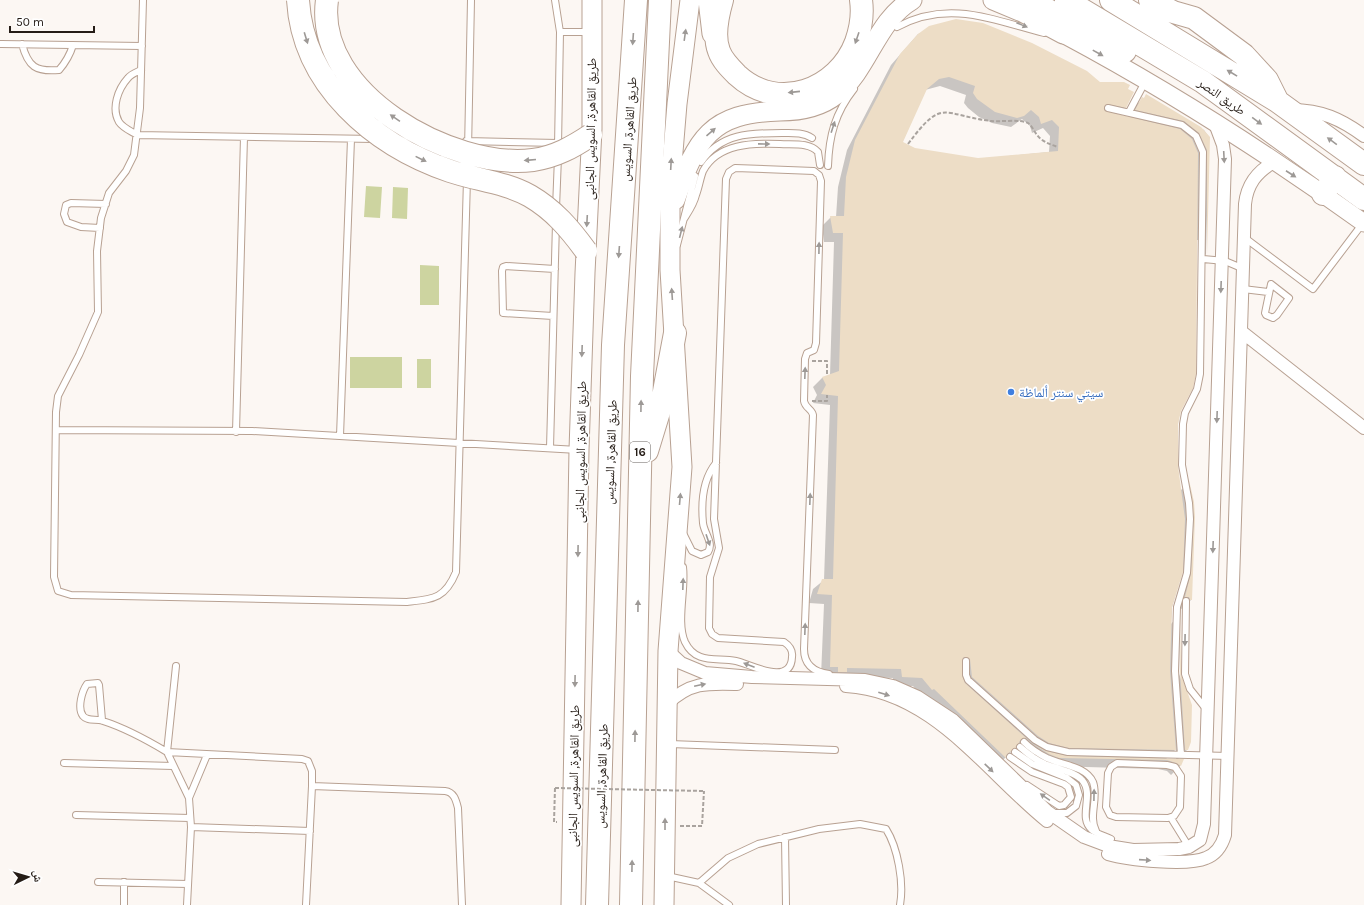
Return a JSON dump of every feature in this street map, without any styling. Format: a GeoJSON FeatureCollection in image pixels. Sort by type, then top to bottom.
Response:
{"type":"FeatureCollection","features":[{"type":"Feature","properties":{"kind":"highway"},"geometry":{"type":"LineString","coordinates":[[298,0],[305,37],[318,68],[337,97],[360,121],[391,143],[429,163],[470,177],[504,185],[529,196],[552,210],[586,251]]}},
{"type":"Feature","properties":{"kind":"highway"},"geometry":{"type":"LineString","coordinates":[[327,0],[326,16],[330,42],[347,74],[384,110],[422,134],[438,142],[472,154],[520,161],[539,159],[557,154],[592,135]]}},
{"type":"Feature","properties":{"kind":"highway","name":"طريق القاهرة, السويس"},"geometry":{"type":"LineString","coordinates":[[597,905],[613,345],[636,0]]}},
{"type":"Feature","properties":{"kind":"highway","name":"طريق القاهرة, السويس"},"geometry":{"type":"LineString","coordinates":[[631,905],[640,469],[646,266],[660,0]]}},
{"type":"Feature","properties":{"kind":"highway"},"geometry":{"type":"LineString","coordinates":[[722,0],[717,29],[718,50],[724,60],[740,77],[750,84],[769,92],[780,93],[801,92],[821,84],[845,64],[855,45],[861,24],[861,0]]}},
{"type":"Feature","properties":{"kind":"highway","name":"طريق النصر"},"geometry":{"type":"LineString","coordinates":[[1029,0],[1203,82],[1329,186],[1364,199]]}},
{"type":"Feature","properties":{"kind":"highway","name":"طريق النصر"},"geometry":{"type":"LineString","coordinates":[[1111,0],[1284,105],[1364,164]]}},
{"type":"Feature","properties":{"kind":"highway"},"geometry":{"type":"LineString","coordinates":[[1150,0],[1173,12],[1194,18],[1252,63],[1267,80],[1284,105]]}},
{"type":"Feature","properties":{"kind":"highway"},"geometry":{"type":"LineString","coordinates":[[640,469],[662,402],[675,333]]}},
{"type":"Feature","properties":{"kind":"main road","name":"طريق القاهرة, السويس الجانبى"},"geometry":{"type":"LineString","coordinates":[[571,905],[579,450],[586,251],[592,135],[592,0]]}},
{"type":"Feature","properties":{"kind":"main road"},"geometry":{"type":"LineString","coordinates":[[677,218],[674,132],[690,0]]}},
{"type":"Feature","properties":{"kind":"main road"},"geometry":{"type":"LineString","coordinates":[[708,0],[711,28],[718,50]]}},
{"type":"Feature","properties":{"kind":"main road"},"geometry":{"type":"LineString","coordinates":[[1167,0],[1194,18]]}},
{"type":"Feature","properties":{"kind":"main road"},"geometry":{"type":"LineString","coordinates":[[990,5],[1022,12],[1068,19]]}},
{"type":"Feature","properties":{"kind":"main road"},"geometry":{"type":"LineString","coordinates":[[664,905],[668,651],[678,520],[682,440],[670,270],[677,218],[688,163],[701,141],[722,123],[748,114],[799,110],[822,104],[837,95],[848,84],[895,14],[914,6]]}},
{"type":"Feature","properties":{"kind":"street"},"geometry":{"type":"LineString","coordinates":[[1068,19],[1146,80],[1213,120],[1274,162],[1329,186],[1364,223]]}},
{"type":"Feature","properties":{"kind":"street"},"geometry":{"type":"LineString","coordinates":[[1284,105],[1324,113],[1340,120],[1364,136]]}},
{"type":"Feature","properties":{"kind":"street"},"geometry":{"type":"LineString","coordinates":[[668,651],[681,663],[706,673],[752,677],[843,678],[879,682],[906,691],[943,712],[963,729],[1048,812],[1074,830],[1096,842],[1120,849],[1157,850],[1189,847],[1200,840],[1203,833],[1208,710],[1225,159],[1223,145],[1213,120]]}},
{"type":"Feature","properties":{"kind":"street"},"geometry":{"type":"LineString","coordinates":[[666,704],[684,690],[706,684],[835,685],[866,688],[881,692],[910,704],[947,728],[1023,801],[1062,832],[1095,850],[1110,855],[1137,860],[1198,860],[1210,857],[1219,849],[1225,835],[1229,756],[1246,204],[1249,187],[1259,172],[1274,162]]}},
{"type":"Feature","properties":{"kind":"street"},"geometry":{"type":"LineString","coordinates":[[1242,332],[1364,428]]}},
{"type":"Feature","properties":{"kind":"lane"},"geometry":{"type":"LineString","coordinates":[[143,0],[141,70],[137,135],[134,155],[126,171],[109,193],[100,228],[97,251],[98,312],[58,396],[56,430],[54,577],[58,591],[72,595],[407,602],[428,600],[440,596],[450,586],[456,572],[468,165]]}},
{"type":"Feature","properties":{"kind":"lane"},"geometry":{"type":"LineString","coordinates":[[468,157],[471,0]]}},
{"type":"Feature","properties":{"kind":"lane"},"geometry":{"type":"LineString","coordinates":[[550,448],[560,32],[555,0]]}},
{"type":"Feature","properties":{"kind":"lane"},"geometry":{"type":"LineString","coordinates":[[897,26],[914,6]]}},
{"type":"Feature","properties":{"kind":"lane"},"geometry":{"type":"LineString","coordinates":[[560,32],[592,32]]}},
{"type":"Feature","properties":{"kind":"lane"},"geometry":{"type":"LineString","coordinates":[[828,166],[830,135],[836,118],[861,79],[875,42]]}},
{"type":"Feature","properties":{"kind":"lane"},"geometry":{"type":"LineString","coordinates":[[1,44],[142,46]]}},
{"type":"Feature","properties":{"kind":"lane"},"geometry":{"type":"LineString","coordinates":[[22,44],[25,56],[30,65],[38,69],[50,71],[59,70],[70,56],[73,45]]}},
{"type":"Feature","properties":{"kind":"lane"},"geometry":{"type":"LineString","coordinates":[[141,70],[129,77],[118,92],[116,109],[116,115],[123,126],[137,135],[398,140]]}},
{"type":"Feature","properties":{"kind":"lane"},"geometry":{"type":"LineString","coordinates":[[1129,112],[1146,80]]}},
{"type":"Feature","properties":{"kind":"lane"},"geometry":{"type":"LineString","coordinates":[[1108,108],[1182,125],[1196,136],[1201,144],[1204,161],[1200,374],[1197,389],[1184,419],[1182,454],[1183,475],[1189,503],[1190,519],[1187,573],[1179,598],[1176,616],[1175,671],[1181,754]]}},
{"type":"Feature","properties":{"kind":"lane"},"geometry":{"type":"LineString","coordinates":[[701,162],[713,148],[736,136],[755,133],[800,134],[812,138]]}},
{"type":"Feature","properties":{"kind":"lane"},"geometry":{"type":"LineString","coordinates":[[236,432],[244,137]]}},
{"type":"Feature","properties":{"kind":"lane"},"geometry":{"type":"LineString","coordinates":[[340,436],[350,139]]}},
{"type":"Feature","properties":{"kind":"lane"},"geometry":{"type":"LineString","coordinates":[[414,140],[453,141]]}},
{"type":"Feature","properties":{"kind":"lane"},"geometry":{"type":"LineString","coordinates":[[461,141],[558,143]]}},
{"type":"Feature","properties":{"kind":"lane"},"geometry":{"type":"LineString","coordinates":[[677,218],[693,203],[704,171],[712,160],[737,146],[754,144],[808,146],[818,152],[820,165]]}},
{"type":"Feature","properties":{"kind":"lane"},"geometry":{"type":"LineString","coordinates":[[675,546],[683,568],[682,629],[686,643],[690,649],[695,654],[708,660],[737,661],[765,671],[776,672],[789,668],[792,662],[792,654],[790,647],[784,642],[718,638],[710,631],[710,577],[719,548],[714,525],[726,179],[732,170],[739,168],[811,171],[817,173],[820,178],[816,343],[814,350],[805,356],[804,401],[806,407],[811,410],[813,415],[804,652],[806,660],[814,669],[822,673],[838,674]]}},
{"type":"Feature","properties":{"kind":"lane"},"geometry":{"type":"LineString","coordinates":[[677,218],[695,176]]}},
{"type":"Feature","properties":{"kind":"lane"},"geometry":{"type":"LineString","coordinates":[[100,228],[77,226],[67,222],[64,214],[66,205],[71,203],[106,204]]}},
{"type":"Feature","properties":{"kind":"lane"},"geometry":{"type":"LineString","coordinates":[[1244,238],[1313,289],[1364,223]]}},
{"type":"Feature","properties":{"kind":"lane"},"geometry":{"type":"LineString","coordinates":[[1203,259],[1221,260],[1244,269]]}},
{"type":"Feature","properties":{"kind":"lane"},"geometry":{"type":"LineString","coordinates":[[553,316],[503,312],[502,271],[503,267],[506,266],[555,269]]}},
{"type":"Feature","properties":{"kind":"lane"},"geometry":{"type":"LineString","coordinates":[[1270,284],[1272,284],[1289,298],[1275,318],[1266,314],[1268,292],[1270,284]]}},
{"type":"Feature","properties":{"kind":"lane"},"geometry":{"type":"LineString","coordinates":[[1243,289],[1268,292]]}},
{"type":"Feature","properties":{"kind":"lane"},"geometry":{"type":"LineString","coordinates":[[56,430],[236,432],[461,442],[579,450]]}},
{"type":"Feature","properties":{"kind":"lane"},"geometry":{"type":"LineString","coordinates":[[678,520],[692,551],[701,555],[708,552],[710,543],[703,521],[704,491],[708,476],[716,462]]}},
{"type":"Feature","properties":{"kind":"lane"},"geometry":{"type":"LineString","coordinates":[[1186,601],[1186,674],[1190,689],[1208,710]]}},
{"type":"Feature","properties":{"kind":"lane"},"geometry":{"type":"LineString","coordinates":[[966,661],[966,675],[968,680],[1035,740],[1047,747],[1068,752],[1229,756]]}},
{"type":"Feature","properties":{"kind":"lane"},"geometry":{"type":"LineString","coordinates":[[176,666],[167,752],[189,798],[191,827],[187,905]]}},
{"type":"Feature","properties":{"kind":"lane"},"geometry":{"type":"LineString","coordinates":[[847,674],[861,676],[879,682]]}},
{"type":"Feature","properties":{"kind":"lane"},"geometry":{"type":"LineString","coordinates":[[102,720],[100,685],[98,683],[86,684],[81,692],[81,712],[87,719],[102,720],[148,741],[167,752],[306,760],[312,771],[306,905]]}},
{"type":"Feature","properties":{"kind":"lane"},"geometry":{"type":"LineString","coordinates":[[666,744],[835,750]]}},
{"type":"Feature","properties":{"kind":"lane"},"geometry":{"type":"LineString","coordinates":[[1048,812],[1061,814],[1072,810],[1079,801],[1078,790],[1072,781],[1041,770],[1020,747],[1038,761],[1072,774],[1082,781],[1088,796],[1086,822],[1096,833],[1111,839]]}},
{"type":"Feature","properties":{"kind":"lane"},"geometry":{"type":"LineString","coordinates":[[189,798],[207,754]]}},
{"type":"Feature","properties":{"kind":"lane"},"geometry":{"type":"LineString","coordinates":[[1009,775],[1054,804],[1064,805],[1071,797],[1071,792],[1064,784],[1032,772],[1010,757]]}},
{"type":"Feature","properties":{"kind":"lane"},"geometry":{"type":"LineString","coordinates":[[64,763],[174,766]]}},
{"type":"Feature","properties":{"kind":"lane"},"geometry":{"type":"LineString","coordinates":[[1120,763],[1167,765],[1175,767],[1181,776],[1180,806],[1177,813],[1170,818],[1116,817],[1110,815],[1106,807],[1108,773],[1111,767],[1120,763]]}},
{"type":"Feature","properties":{"kind":"lane"},"geometry":{"type":"LineString","coordinates":[[312,786],[445,791],[451,793],[458,808],[462,905]]}},
{"type":"Feature","properties":{"kind":"lane"},"geometry":{"type":"LineString","coordinates":[[76,815],[190,818]]}},
{"type":"Feature","properties":{"kind":"lane"},"geometry":{"type":"LineString","coordinates":[[1170,818],[1189,847]]}},
{"type":"Feature","properties":{"kind":"lane"},"geometry":{"type":"LineString","coordinates":[[700,883],[728,858],[758,844],[819,829],[860,824],[886,829],[893,840],[899,867],[900,905]]}},
{"type":"Feature","properties":{"kind":"lane"},"geometry":{"type":"LineString","coordinates":[[191,827],[310,831]]}},
{"type":"Feature","properties":{"kind":"lane"},"geometry":{"type":"LineString","coordinates":[[785,837],[786,905]]}},
{"type":"Feature","properties":{"kind":"lane"},"geometry":{"type":"LineString","coordinates":[[1118,842],[1157,850]]}},
{"type":"Feature","properties":{"kind":"lane"},"geometry":{"type":"LineString","coordinates":[[665,876],[700,883],[729,905]]}},
{"type":"Feature","properties":{"kind":"lane"},"geometry":{"type":"LineString","coordinates":[[98,882],[188,884]]}},
{"type":"Feature","properties":{"kind":"lane"},"geometry":{"type":"LineString","coordinates":[[124,882],[124,905]]}},
{"type":"Feature","properties":{"kind":"path"},"geometry":{"type":"LineString","coordinates":[[908,144],[927,120],[938,114],[950,112],[990,120],[1025,122],[1030,125],[1039,138],[1058,147]]}},
{"type":"Feature","properties":{"kind":"path"},"geometry":{"type":"LineString","coordinates":[[805,361],[827,361],[827,375]]}},
{"type":"Feature","properties":{"kind":"path"},"geometry":{"type":"LineString","coordinates":[[804,401],[827,401],[827,395]]}},
{"type":"Feature","properties":{"kind":"path"},"geometry":{"type":"LineString","coordinates":[[554,822],[555,788],[704,791],[702,826],[665,826]]}},
{"type":"Feature","properties":{"kind":"green space"},"geometry":{"type":"Polygon","coordinates":[[[366,186],[382,187],[380,218],[364,217],[366,186]]]}},
{"type":"Feature","properties":{"kind":"green space"},"geometry":{"type":"Polygon","coordinates":[[[393,187],[408,188],[407,219],[392,218],[393,187]]]}},
{"type":"Feature","properties":{"kind":"green space"},"geometry":{"type":"Polygon","coordinates":[[[420,265],[439,266],[439,305],[420,305],[420,265]]]}},
{"type":"Feature","properties":{"kind":"green space"},"geometry":{"type":"Polygon","coordinates":[[[350,357],[402,357],[402,388],[350,388],[350,357]]]}},
{"type":"Feature","properties":{"kind":"green space"},"geometry":{"type":"Polygon","coordinates":[[[417,359],[431,359],[431,388],[417,388],[417,359]]]}},
{"type":"Feature","properties":{"kind":"building","name":"سيتي سنتر ألماظة"},"geometry":{"type":"Polygon","coordinates":[[[956,19],[983,23],[1032,43],[1087,71],[1100,82],[1124,82],[1130,85],[1128,89],[1134,92],[1126,108],[1107,104],[1104,107],[1105,111],[1180,129],[1192,139],[1198,153],[1196,374],[1193,388],[1181,411],[1178,424],[1178,466],[1185,519],[1183,572],[1172,607],[1170,671],[1176,750],[1069,748],[1049,743],[1038,736],[972,677],[970,659],[964,657],[962,661],[962,675],[965,683],[1026,738],[1021,739],[1016,748],[1007,754],[1006,758],[934,689],[932,690],[922,678],[902,677],[901,669],[847,668],[847,672],[838,672],[838,667],[830,667],[832,595],[817,594],[822,579],[833,579],[838,396],[821,394],[826,385],[822,377],[839,371],[843,233],[833,233],[830,216],[844,216],[846,177],[855,140],[900,54],[918,34],[929,26],[956,19]],[[949,77],[939,79],[927,89],[903,142],[915,148],[978,158],[1058,151],[1059,127],[1052,120],[1041,124],[1039,117],[1031,110],[1024,116],[1017,118],[995,112],[977,99],[973,93],[975,86],[949,77]]]}},
{"type":"Feature","properties":{"kind":"building"},"geometry":{"type":"Polygon","coordinates":[[[1146,94],[1201,127],[1210,137],[1207,255],[1207,150],[1199,133],[1184,121],[1135,110],[1142,97],[1144,98],[1146,94]]]}},
{"type":"Feature","properties":{"kind":"building"},"geometry":{"type":"Polygon","coordinates":[[[1189,480],[1194,502],[1195,517],[1192,600],[1190,600],[1189,597],[1185,597],[1191,573],[1194,519],[1189,480]]]}},
{"type":"Feature","properties":{"kind":"building"},"geometry":{"type":"Polygon","coordinates":[[[1181,612],[1181,674],[1192,705],[1191,742],[1188,750],[1185,750],[1180,671],[1181,612]]]}},
{"type":"Feature","properties":{"kind":"building"},"geometry":{"type":"Polygon","coordinates":[[[1033,744],[1046,751],[1068,756],[1184,759],[1181,766],[1167,760],[1059,758],[1049,754],[1033,744]]]}},
{"type":"Feature","properties":{"kind":"place","name":"سيتي سنتر ألماظة"},"geometry":{"type":"Point","coordinates":[1011,392]}}]}
